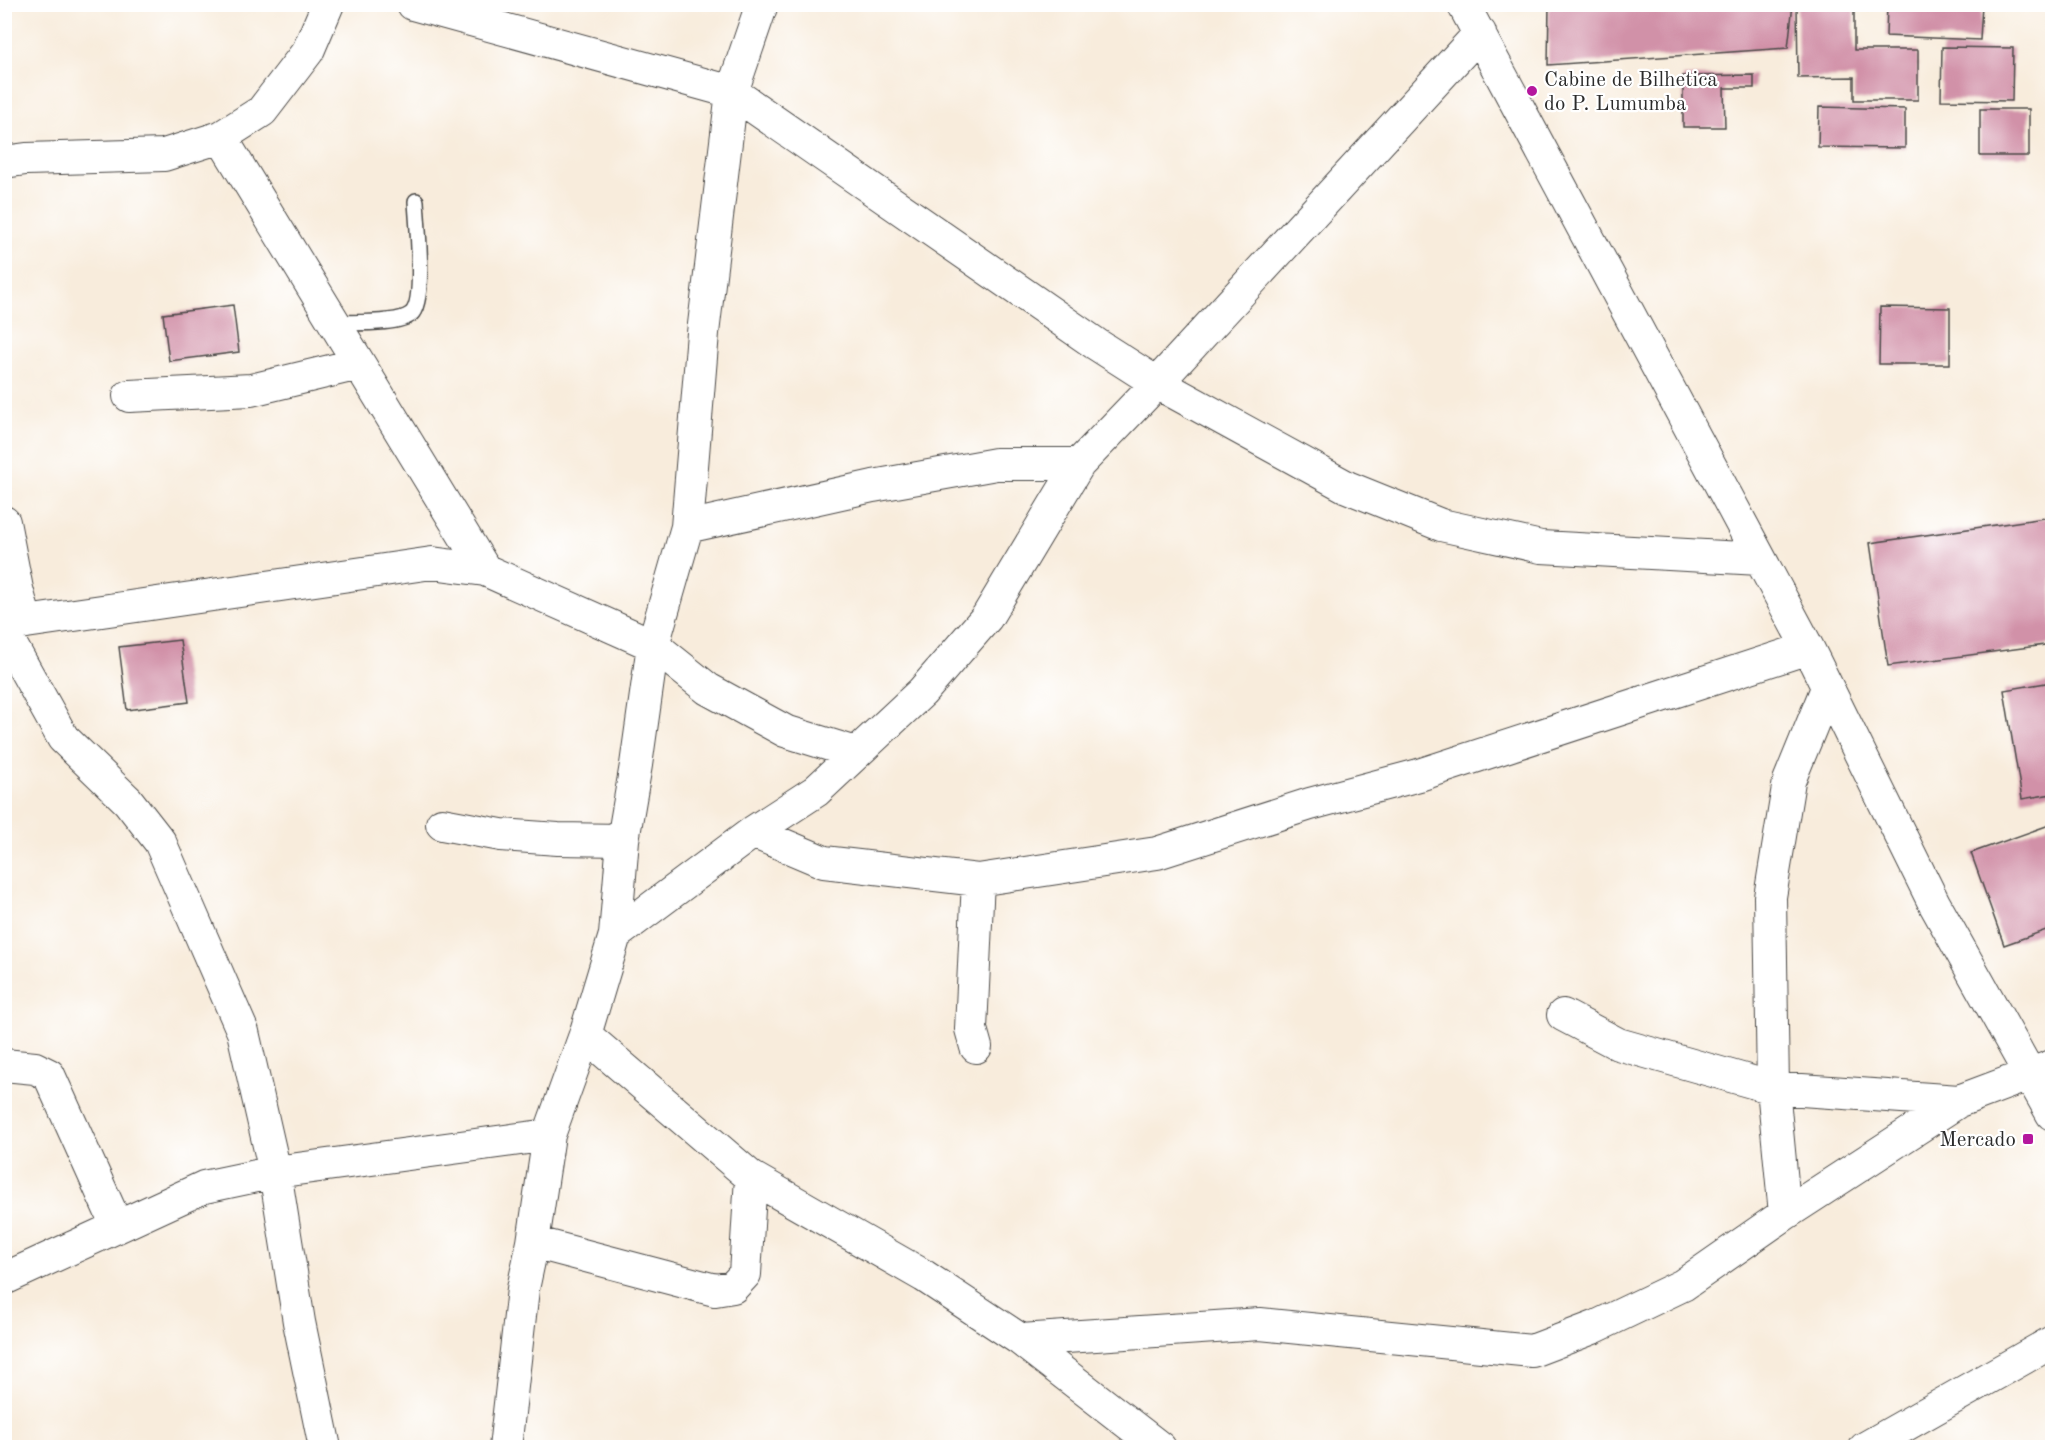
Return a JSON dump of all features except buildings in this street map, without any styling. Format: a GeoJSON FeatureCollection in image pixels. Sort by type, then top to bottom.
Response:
{"type":"FeatureCollection","features":[{"type":"Feature","properties":{"kind":"street"},"geometry":{"type":"LineString","coordinates":[[4,162],[26,159],[164,155],[221,137],[262,111],[308,51],[328,4]]}},
{"type":"Feature","properties":{"kind":"street"},"geometry":{"type":"LineString","coordinates":[[413,4],[732,92],[1157,383],[1347,488],[1441,525],[1541,547],[1760,559]]}},
{"type":"Feature","properties":{"kind":"street"},"geometry":{"type":"LineString","coordinates":[[505,1448],[523,1289],[533,1242],[549,1134],[585,1035],[615,935],[623,840],[636,765],[652,645],[687,527],[703,333],[732,92],[762,4]]}},
{"type":"Feature","properties":{"kind":"street"},"geometry":{"type":"LineString","coordinates":[[1463,4],[1808,648],[1934,903],[2041,1070],[2052,1113]]}},
{"type":"Feature","properties":{"kind":"street"},"geometry":{"type":"LineString","coordinates":[[615,935],[753,832],[816,791],[922,692],[987,617],[1079,464],[1157,383],[1480,33]]}},
{"type":"Feature","properties":{"kind":"street"},"geometry":{"type":"LineString","coordinates":[[221,137],[485,570]]}},
{"type":"Feature","properties":{"kind":"street"},"geometry":{"type":"LineString","coordinates":[[129,396],[251,390],[359,364]]}},
{"type":"Feature","properties":{"kind":"street"},"geometry":{"type":"LineString","coordinates":[[687,527],[873,486],[996,464],[1079,464]]}},
{"type":"Feature","properties":{"kind":"street"},"geometry":{"type":"LineString","coordinates":[[4,522],[17,589],[12,627],[63,738],[128,801],[160,842],[243,1032],[275,1172],[299,1322],[325,1448]]}},
{"type":"Feature","properties":{"kind":"street"},"geometry":{"type":"LineString","coordinates":[[12,627],[432,563],[485,570],[652,645],[708,689],[785,731],[856,753]]}},
{"type":"Feature","properties":{"kind":"street"},"geometry":{"type":"LineString","coordinates":[[753,832],[824,862],[978,880],[1156,853],[1310,804],[1419,775],[1808,648]]}},
{"type":"Feature","properties":{"kind":"street"},"geometry":{"type":"LineString","coordinates":[[1785,1214],[1773,1088],[1770,897],[1789,781],[1827,688]]}},
{"type":"Feature","properties":{"kind":"street"},"geometry":{"type":"LineString","coordinates":[[442,824],[513,836],[623,840]]}},
{"type":"Feature","properties":{"kind":"street"},"geometry":{"type":"LineString","coordinates":[[976,1047],[971,1029],[978,880]]}},
{"type":"Feature","properties":{"kind":"street"},"geometry":{"type":"LineString","coordinates":[[1563,1015],[1618,1044],[1773,1088],[1959,1101]]}},
{"type":"Feature","properties":{"kind":"street"},"geometry":{"type":"LineString","coordinates":[[585,1035],[751,1177],[924,1276],[1021,1340],[1160,1448]]}},
{"type":"Feature","properties":{"kind":"street"},"geometry":{"type":"LineString","coordinates":[[4,1065],[35,1068],[49,1075],[117,1226]]}},
{"type":"Feature","properties":{"kind":"street"},"geometry":{"type":"LineString","coordinates":[[1021,1340],[1260,1324],[1532,1351],[1595,1327],[1683,1285],[1785,1214],[1959,1101],[2041,1070]]}},
{"type":"Feature","properties":{"kind":"street"},"geometry":{"type":"LineString","coordinates":[[4,1279],[204,1187],[275,1172],[549,1134]]}},
{"type":"Feature","properties":{"kind":"street"},"geometry":{"type":"LineString","coordinates":[[533,1242],[715,1290],[733,1287],[745,1274],[751,1177]]}},
{"type":"Feature","properties":{"kind":"street"},"geometry":{"type":"LineString","coordinates":[[1865,1448],[2052,1342]]}},
{"type":"Feature","properties":{"kind":"lane"},"geometry":{"type":"LineString","coordinates":[[334,323],[399,320],[412,314],[419,303],[416,201]]}},
{"type":"Feature","properties":{"kind":"place","name":"Cabine de Bilhetica do P. Lumumba"},"geometry":{"type":"Point","coordinates":[1532,91]}},
{"type":"Feature","properties":{"kind":"place","name":"Mercado"},"geometry":{"type":"Point","coordinates":[2028,1139]}}]}
